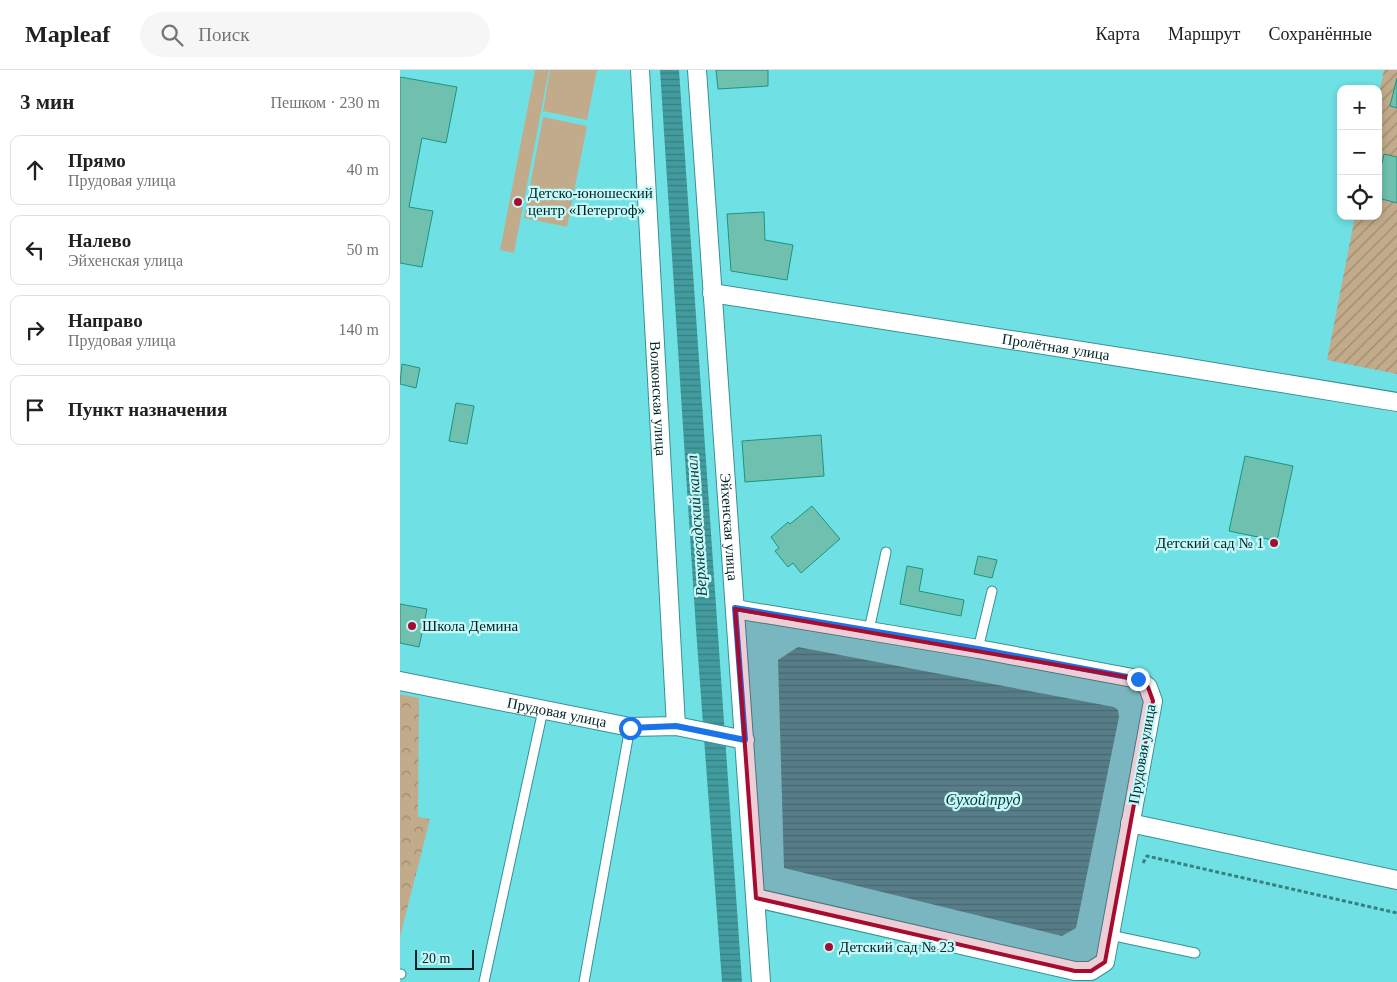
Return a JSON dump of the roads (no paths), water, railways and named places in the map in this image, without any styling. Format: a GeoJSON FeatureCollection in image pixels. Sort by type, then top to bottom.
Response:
{"type":"FeatureCollection","features":[{"type":"Feature","properties":{"kind":"street","name":"Волконская улица"},"geometry":{"type":"LineString","coordinates":[[640,70],[676,726]]}},
{"type":"Feature","properties":{"kind":"street","name":"Эйхенская улица"},"geometry":{"type":"LineString","coordinates":[[697,70],[735,608],[738,739],[756,898],[761,982]]}},
{"type":"Feature","properties":{"kind":"street","name":"Пролётная улица"},"geometry":{"type":"LineString","coordinates":[[712,293],[1397,402]]}},
{"type":"Feature","properties":{"kind":"street","name":"Прудовая улица"},"geometry":{"type":"LineString","coordinates":[[735,608],[978,649],[1138,679],[1148,688],[1152,701],[1105,962],[1091,971],[1075,971],[756,898]]}},
{"type":"Feature","properties":{"kind":"street","name":"Прудовая улица"},"geometry":{"type":"LineString","coordinates":[[400,681],[630,728],[676,726],[738,739]]}},
{"type":"Feature","properties":{"kind":"street","name":"Прудовая улица"},"geometry":{"type":"LineString","coordinates":[[1130,823],[1397,880]]}},
{"type":"Feature","properties":{"kind":"lane"},"geometry":{"type":"LineString","coordinates":[[869,630],[886,552]]}},
{"type":"Feature","properties":{"kind":"lane"},"geometry":{"type":"LineString","coordinates":[[978,649],[992,591]]}},
{"type":"Feature","properties":{"kind":"lane"},"geometry":{"type":"LineString","coordinates":[[484,982],[543,710]]}},
{"type":"Feature","properties":{"kind":"lane"},"geometry":{"type":"LineString","coordinates":[[584,982],[630,728]]}},
{"type":"Feature","properties":{"kind":"lane"},"geometry":{"type":"LineString","coordinates":[[1110,935],[1195,953]]}},
{"type":"Feature","properties":{"kind":"water","name":"Верхнесадский канал"},"geometry":{"type":"Polygon","coordinates":[[[660,70],[679,70],[742,982],[722,982],[696,629],[660,70]]]}},
{"type":"Feature","properties":{"kind":"water","name":"Сухой пруд"},"geometry":{"type":"Polygon","coordinates":[[[798,647],[1114,707],[1118,710],[1119,717],[1076,928],[1062,936],[784,868],[778,660],[798,647]]]}},
{"type":"Feature","properties":{"kind":"place","name":"Детско-юношеский центр «Петергоф»"},"geometry":{"type":"Point","coordinates":[518,202]}},
{"type":"Feature","properties":{"kind":"place","name":"Детский сад № 1"},"geometry":{"type":"Point","coordinates":[1274,543]}},
{"type":"Feature","properties":{"kind":"place","name":"Школа Демина"},"geometry":{"type":"Point","coordinates":[412,626]}},
{"type":"Feature","properties":{"kind":"place","name":"Детский сад № 23"},"geometry":{"type":"Point","coordinates":[829,947]}}]}
